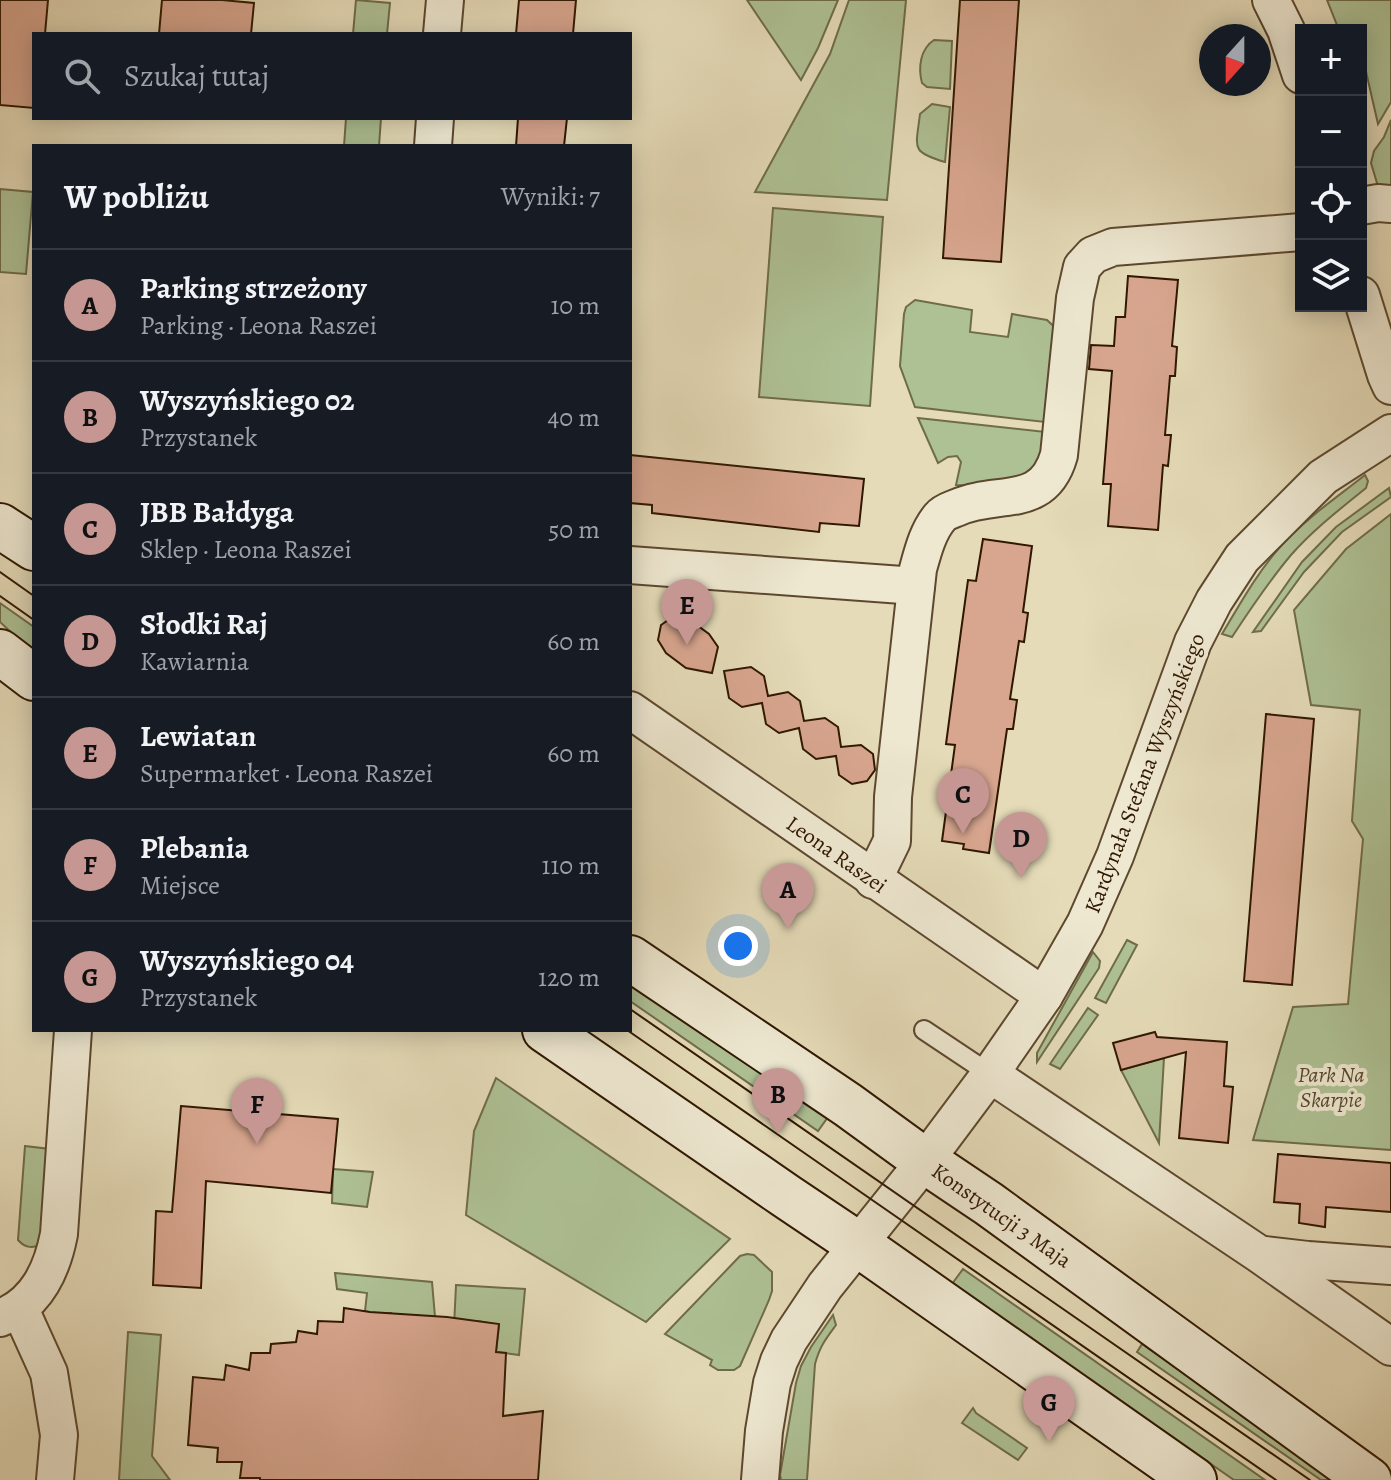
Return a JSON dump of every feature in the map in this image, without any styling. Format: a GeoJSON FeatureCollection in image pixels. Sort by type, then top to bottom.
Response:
{"type":"FeatureCollection","features":[{"type":"Feature","properties":{"kind":"street"},"geometry":{"type":"LineString","coordinates":[[442,32],[445,0]]}},
{"type":"Feature","properties":{"kind":"street"},"geometry":{"type":"LineString","coordinates":[[1271,0],[1295,57]]}},
{"type":"Feature","properties":{"kind":"street"},"geometry":{"type":"LineString","coordinates":[[433,144],[435,120]]}},
{"type":"Feature","properties":{"kind":"street"},"geometry":{"type":"LineString","coordinates":[[1367,205],[1391,204]]}},
{"type":"Feature","properties":{"kind":"street"},"geometry":{"type":"LineString","coordinates":[[873,880],[892,841],[893,797],[916,586],[925,545],[942,514],[964,504],[1029,493],[1052,475],[1059,455],[1075,298],[1082,267],[1093,255],[1113,247],[1295,232]]}},
{"type":"Feature","properties":{"kind":"street"},"geometry":{"type":"LineString","coordinates":[[1366,312],[1391,386]]}},
{"type":"Feature","properties":{"kind":"street","name":"Kardynała Stefana Wyszyńskiego"},"geometry":{"type":"LineString","coordinates":[[760,1480],[764,1431],[779,1361],[800,1322],[825,1286],[925,1161],[1044,996],[1085,924],[1115,856],[1193,642],[1214,601],[1242,558],[1323,477],[1391,433]]}},
{"type":"Feature","properties":{"kind":"street"},"geometry":{"type":"LineString","coordinates":[[0,526],[32,547]]}},
{"type":"Feature","properties":{"kind":"street"},"geometry":{"type":"LineString","coordinates":[[632,565],[916,586]]}},
{"type":"Feature","properties":{"kind":"street"},"geometry":{"type":"LineString","coordinates":[[0,652],[32,676]]}},
{"type":"Feature","properties":{"kind":"street","name":"Leona Raszei"},"geometry":{"type":"LineString","coordinates":[[632,711],[1044,996]]}},
{"type":"Feature","properties":{"kind":"street","name":"Konstytucji 3 Maja"},"geometry":{"type":"LineString","coordinates":[[632,959],[1001,1213],[1369,1480]]}},
{"type":"Feature","properties":{"kind":"street"},"geometry":{"type":"LineString","coordinates":[[55,1480],[59,1435],[49,1373],[10,1313],[33,1295],[44,1281],[52,1264],[59,1234],[73,1032]]}},
{"type":"Feature","properties":{"kind":"street"},"geometry":{"type":"LineString","coordinates":[[548,1032],[1194,1480]]}},
{"type":"Feature","properties":{"kind":"street"},"geometry":{"type":"LineString","coordinates":[[990,1074],[1259,1254],[1391,1347]]}},
{"type":"Feature","properties":{"kind":"street"},"geometry":{"type":"LineString","coordinates":[[1259,1254],[1391,1266]]}},
{"type":"Feature","properties":{"kind":"lane"},"geometry":{"type":"LineString","coordinates":[[924,1030],[990,1074]]}},
{"type":"Feature","properties":{"kind":"green space"},"geometry":{"type":"Polygon","coordinates":[[[356,0],[390,3],[387,32],[353,32],[356,0]]]}},
{"type":"Feature","properties":{"kind":"green space"},"geometry":{"type":"Polygon","coordinates":[[[747,0],[838,0],[801,80],[747,0]]]}},
{"type":"Feature","properties":{"kind":"green space"},"geometry":{"type":"Polygon","coordinates":[[[849,0],[906,0],[887,200],[755,192],[830,54],[849,0]]]}},
{"type":"Feature","properties":{"kind":"green space"},"geometry":{"type":"Polygon","coordinates":[[[1327,0],[1391,0],[1391,102],[1378,124],[1367,76],[1367,24],[1337,24],[1327,0]]]}},
{"type":"Feature","properties":{"kind":"green space"},"geometry":{"type":"Polygon","coordinates":[[[934,40],[952,41],[950,89],[927,87],[922,83],[921,59],[934,40]]]}},
{"type":"Feature","properties":{"kind":"green space"},"geometry":{"type":"Polygon","coordinates":[[[932,104],[950,107],[945,162],[926,155],[918,147],[920,114],[932,104]]]}},
{"type":"Feature","properties":{"kind":"green space"},"geometry":{"type":"Polygon","coordinates":[[[346,120],[381,120],[379,144],[344,144],[346,120]]]}},
{"type":"Feature","properties":{"kind":"green space"},"geometry":{"type":"Polygon","coordinates":[[[1391,120],[1391,194],[1380,193],[1371,163],[1391,120]]]}},
{"type":"Feature","properties":{"kind":"green space"},"geometry":{"type":"Polygon","coordinates":[[[0,189],[32,192],[26,274],[0,272],[0,189]]]}},
{"type":"Feature","properties":{"kind":"green space"},"geometry":{"type":"Polygon","coordinates":[[[773,208],[883,217],[870,406],[759,397],[773,208]]]}},
{"type":"Feature","properties":{"kind":"green space"},"geometry":{"type":"Polygon","coordinates":[[[915,300],[972,310],[970,332],[1008,337],[1012,314],[1047,320],[1063,335],[1045,422],[915,407],[900,366],[904,314],[906,307],[915,300]]]}},
{"type":"Feature","properties":{"kind":"green space"},"geometry":{"type":"Polygon","coordinates":[[[918,418],[1055,433],[1036,472],[986,486],[956,485],[961,462],[957,456],[938,463],[918,418]]]}},
{"type":"Feature","properties":{"kind":"green space"},"geometry":{"type":"Polygon","coordinates":[[[1365,475],[1368,481],[1366,488],[1291,555],[1232,637],[1222,634],[1256,578],[1280,547],[1310,518],[1365,475]]]}},
{"type":"Feature","properties":{"kind":"green space"},"geometry":{"type":"Polygon","coordinates":[[[1389,488],[1391,497],[1342,532],[1304,572],[1261,631],[1253,632],[1302,562],[1336,527],[1389,488]]]}},
{"type":"Feature","properties":{"kind":"green space","name":"Park Na Skarpie"},"geometry":{"type":"Polygon","coordinates":[[[1391,514],[1391,1150],[1253,1140],[1293,1007],[1348,1004],[1363,839],[1352,821],[1360,710],[1311,705],[1294,610],[1346,549],[1391,514]]]}},
{"type":"Feature","properties":{"kind":"green space"},"geometry":{"type":"Polygon","coordinates":[[[0,603],[32,626],[32,648],[15,636],[0,622],[0,603]]]}},
{"type":"Feature","properties":{"kind":"green space"},"geometry":{"type":"Polygon","coordinates":[[[1127,940],[1137,945],[1106,1003],[1095,998],[1127,940]]]}},
{"type":"Feature","properties":{"kind":"green space"},"geometry":{"type":"Polygon","coordinates":[[[1093,952],[1100,961],[1099,968],[1037,1062],[1037,1053],[1093,952]]]}},
{"type":"Feature","properties":{"kind":"green space"},"geometry":{"type":"Polygon","coordinates":[[[632,986],[828,1117],[818,1131],[632,1002],[632,986]]]}},
{"type":"Feature","properties":{"kind":"green space"},"geometry":{"type":"Polygon","coordinates":[[[1088,1008],[1098,1015],[1060,1069],[1050,1064],[1088,1008]]]}},
{"type":"Feature","properties":{"kind":"green space"},"geometry":{"type":"Polygon","coordinates":[[[1164,1058],[1159,1143],[1121,1070],[1164,1058]]]}},
{"type":"Feature","properties":{"kind":"green space"},"geometry":{"type":"Polygon","coordinates":[[[496,1078],[730,1239],[646,1322],[466,1215],[474,1131],[496,1078]]]}},
{"type":"Feature","properties":{"kind":"green space"},"geometry":{"type":"Polygon","coordinates":[[[25,1146],[50,1149],[43,1244],[33,1247],[18,1240],[25,1146]]]}},
{"type":"Feature","properties":{"kind":"green space"},"geometry":{"type":"Polygon","coordinates":[[[333,1169],[373,1172],[367,1207],[332,1203],[333,1169]]]}},
{"type":"Feature","properties":{"kind":"green space"},"geometry":{"type":"Polygon","coordinates":[[[754,1255],[772,1272],[772,1291],[740,1366],[734,1370],[718,1370],[710,1365],[712,1360],[665,1334],[740,1256],[754,1255]]]}},
{"type":"Feature","properties":{"kind":"green space"},"geometry":{"type":"Polygon","coordinates":[[[963,1269],[1265,1480],[1234,1480],[952,1284],[963,1269]]]}},
{"type":"Feature","properties":{"kind":"green space"},"geometry":{"type":"Polygon","coordinates":[[[335,1273],[432,1282],[435,1317],[408,1315],[391,1321],[391,1313],[388,1313],[388,1321],[367,1319],[367,1293],[337,1289],[335,1273]]]}},
{"type":"Feature","properties":{"kind":"green space"},"geometry":{"type":"Polygon","coordinates":[[[456,1285],[525,1289],[519,1355],[496,1352],[499,1325],[478,1321],[454,1327],[456,1285]]]}},
{"type":"Feature","properties":{"kind":"green space"},"geometry":{"type":"Polygon","coordinates":[[[833,1315],[836,1325],[823,1343],[815,1364],[807,1480],[781,1480],[801,1366],[833,1315]]]}},
{"type":"Feature","properties":{"kind":"green space"},"geometry":{"type":"Polygon","coordinates":[[[128,1332],[161,1335],[152,1456],[170,1480],[119,1480],[128,1332]]]}},
{"type":"Feature","properties":{"kind":"green space"},"geometry":{"type":"Polygon","coordinates":[[[1142,1344],[1345,1480],[1321,1480],[1137,1352],[1142,1344]]]}},
{"type":"Feature","properties":{"kind":"green space"},"geometry":{"type":"Polygon","coordinates":[[[973,1408],[1027,1448],[1018,1460],[962,1423],[973,1408]]]}},
{"type":"Feature","properties":{"kind":"building"},"geometry":{"type":"Polygon","coordinates":[[[0,0],[48,0],[45,32],[32,32],[32,108],[0,105],[0,0]]]}},
{"type":"Feature","properties":{"kind":"building"},"geometry":{"type":"Polygon","coordinates":[[[162,0],[254,3],[251,32],[159,32],[162,0]]]}},
{"type":"Feature","properties":{"kind":"building"},"geometry":{"type":"Polygon","coordinates":[[[519,0],[576,0],[573,32],[516,32],[519,0]]]}},
{"type":"Feature","properties":{"kind":"building"},"geometry":{"type":"Polygon","coordinates":[[[960,0],[1019,0],[1001,262],[943,258],[960,0]]]}},
{"type":"Feature","properties":{"kind":"building"},"geometry":{"type":"Polygon","coordinates":[[[518,120],[567,120],[564,144],[516,144],[518,120]]]}},
{"type":"Feature","properties":{"kind":"building"},"geometry":{"type":"Polygon","coordinates":[[[1128,276],[1178,280],[1172,346],[1177,347],[1175,376],[1170,376],[1165,435],[1171,435],[1168,466],[1163,465],[1158,530],[1108,526],[1111,484],[1103,484],[1112,371],[1089,369],[1091,345],[1114,346],[1116,317],[1125,317],[1128,276]]]}},
{"type":"Feature","properties":{"kind":"building"},"geometry":{"type":"Polygon","coordinates":[[[632,455],[864,479],[859,526],[820,523],[819,532],[652,513],[652,505],[632,503],[632,455]]]}},
{"type":"Feature","properties":{"kind":"building"},"geometry":{"type":"Polygon","coordinates":[[[983,539],[1032,546],[1023,612],[1028,613],[1024,642],[1019,641],[1010,699],[1017,700],[1013,729],[1007,729],[989,853],[963,849],[964,844],[942,841],[955,745],[946,744],[961,631],[968,580],[976,581],[983,539]]]}},
{"type":"Feature","properties":{"kind":"building"},"geometry":{"type":"Polygon","coordinates":[[[674,616],[690,620],[709,634],[718,647],[712,673],[686,668],[666,653],[658,640],[661,625],[674,616]]]}},
{"type":"Feature","properties":{"kind":"building"},"geometry":{"type":"Polygon","coordinates":[[[751,667],[764,676],[768,696],[788,692],[800,701],[804,721],[825,718],[838,727],[841,747],[861,745],[873,754],[875,770],[867,781],[852,784],[839,775],[836,756],[816,759],[803,749],[799,728],[779,733],[766,724],[762,703],[742,707],[729,698],[724,671],[751,667]]]}},
{"type":"Feature","properties":{"kind":"building"},"geometry":{"type":"Polygon","coordinates":[[[1266,714],[1314,719],[1292,985],[1244,981],[1266,714]]]}},
{"type":"Feature","properties":{"kind":"building"},"geometry":{"type":"Polygon","coordinates":[[[1155,1032],[1157,1037],[1227,1042],[1224,1086],[1233,1087],[1228,1143],[1179,1138],[1186,1052],[1121,1070],[1113,1043],[1155,1032]]]}},
{"type":"Feature","properties":{"kind":"building"},"geometry":{"type":"Polygon","coordinates":[[[181,1106],[338,1119],[331,1193],[206,1181],[201,1288],[153,1285],[156,1211],[172,1212],[181,1106]]]}},
{"type":"Feature","properties":{"kind":"building"},"geometry":{"type":"Polygon","coordinates":[[[1278,1154],[1391,1163],[1391,1212],[1326,1207],[1325,1227],[1299,1223],[1300,1204],[1274,1202],[1278,1154]]]}},
{"type":"Feature","properties":{"kind":"building"},"geometry":{"type":"Polygon","coordinates":[[[344,1308],[499,1324],[496,1352],[506,1353],[503,1416],[543,1411],[538,1480],[240,1478],[242,1462],[217,1462],[218,1448],[188,1445],[193,1377],[224,1380],[226,1365],[249,1370],[251,1353],[270,1353],[271,1344],[296,1342],[298,1331],[317,1334],[318,1321],[343,1322],[344,1308]]]}},
{"type":"Feature","properties":{"kind":"tram line"},"geometry":{"type":"LineString","coordinates":[[0,572],[32,595]]}},
{"type":"Feature","properties":{"kind":"tram line"},"geometry":{"type":"LineString","coordinates":[[0,596],[32,619]]}},
{"type":"Feature","properties":{"kind":"tram line"},"geometry":{"type":"LineString","coordinates":[[632,1010],[1310,1480]]}},
{"type":"Feature","properties":{"kind":"tram line"},"geometry":{"type":"LineString","coordinates":[[630,1032],[1276,1480]]}},
{"type":"Feature","properties":{"kind":"place","name":"Lewiatan"},"geometry":{"type":"Point","coordinates":[687,645]}},
{"type":"Feature","properties":{"kind":"place","name":"JBB Bałdyga"},"geometry":{"type":"Point","coordinates":[963,834]}},
{"type":"Feature","properties":{"kind":"place","name":"Słodki Raj"},"geometry":{"type":"Point","coordinates":[1021,878]}},
{"type":"Feature","properties":{"kind":"place","name":"Parking strzeżony"},"geometry":{"type":"Point","coordinates":[788,929]}},
{"type":"Feature","properties":{"kind":"place","name":"Wyszyńskiego 02"},"geometry":{"type":"Point","coordinates":[778,1134]}},
{"type":"Feature","properties":{"kind":"place","name":"Plebania"},"geometry":{"type":"Point","coordinates":[257,1144]}},
{"type":"Feature","properties":{"kind":"place","name":"Wyszyńskiego 04"},"geometry":{"type":"Point","coordinates":[1049,1442]}}]}
